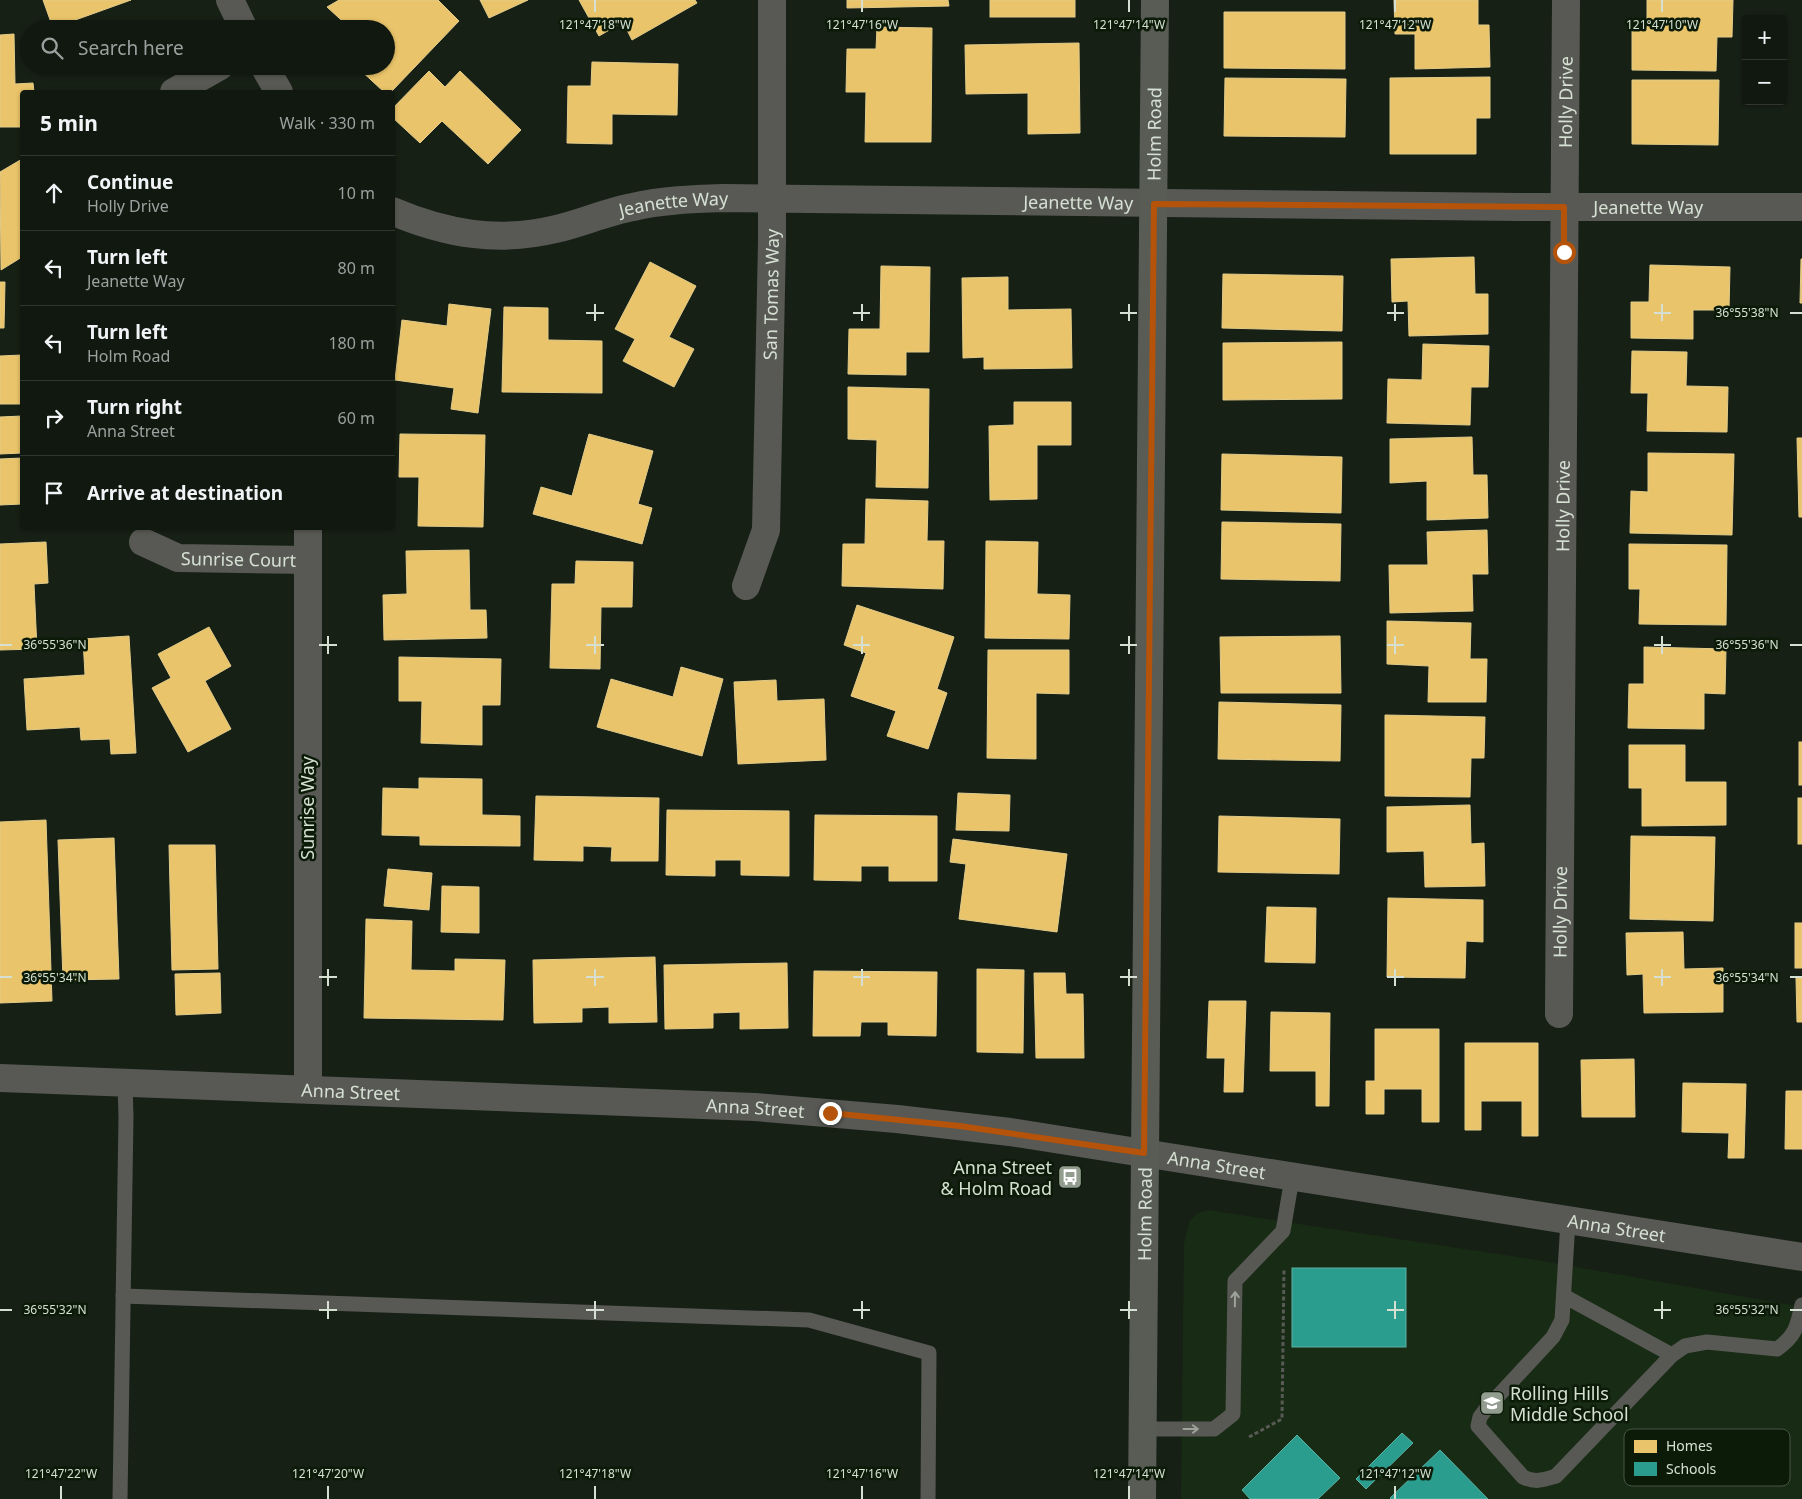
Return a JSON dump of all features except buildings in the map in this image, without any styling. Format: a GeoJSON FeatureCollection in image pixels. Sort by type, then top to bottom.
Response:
{"type":"FeatureCollection","features":[{"type":"Feature","properties":{"kind":"street"},"geometry":{"type":"LineString","coordinates":[[230,0],[240,20]]}},
{"type":"Feature","properties":{"kind":"street","name":"San Tomas Way"},"geometry":{"type":"LineString","coordinates":[[746,586],[766,530],[773,198],[772,0]]}},
{"type":"Feature","properties":{"kind":"street","name":"Holm Road"},"geometry":{"type":"LineString","coordinates":[[1142,1499],[1154,204],[1154,0]]}},
{"type":"Feature","properties":{"kind":"street","name":"Holly Drive"},"geometry":{"type":"LineString","coordinates":[[1559,1014],[1566,0]]}},
{"type":"Feature","properties":{"kind":"street"},"geometry":{"type":"LineString","coordinates":[[178,90],[204,75]]}},
{"type":"Feature","properties":{"kind":"street"},"geometry":{"type":"LineString","coordinates":[[270,75],[279,90]]}},
{"type":"Feature","properties":{"kind":"street","name":"Jeanette Way"},"geometry":{"type":"LineString","coordinates":[[395,212],[418,222],[456,233],[491,237],[527,236],[632,207],[668,201],[773,198],[1154,204],[1802,207]]}},
{"type":"Feature","properties":{"kind":"street","name":"Sunrise Way"},"geometry":{"type":"LineString","coordinates":[[308,530],[308,1089]]}},
{"type":"Feature","properties":{"kind":"street","name":"Sunrise Court"},"geometry":{"type":"LineString","coordinates":[[143,542],[178,558],[307,560]]}},
{"type":"Feature","properties":{"kind":"street","name":"Anna Street"},"geometry":{"type":"LineString","coordinates":[[0,1078],[755,1107],[830,1113],[970,1127],[1802,1257]]}},
{"type":"Feature","properties":{"kind":"lane"},"geometry":{"type":"LineString","coordinates":[[120,1499],[125,1083]]}},
{"type":"Feature","properties":{"kind":"lane"},"geometry":{"type":"LineString","coordinates":[[1143,1429],[1214,1429],[1233,1414],[1235,1282],[1283,1231],[1292,1178]]}},
{"type":"Feature","properties":{"kind":"lane"},"geometry":{"type":"LineString","coordinates":[[1568,1221],[1562,1320],[1553,1337],[1486,1410],[1478,1426],[1523,1476],[1530,1481],[1541,1481],[1556,1476],[1672,1355],[1684,1346],[1707,1342],[1777,1349],[1790,1340],[1798,1324],[1802,1305]]}},
{"type":"Feature","properties":{"kind":"lane"},"geometry":{"type":"LineString","coordinates":[[123,1296],[809,1320],[929,1353],[928,1499]]}},
{"type":"Feature","properties":{"kind":"lane"},"geometry":{"type":"LineString","coordinates":[[1564,1296],[1672,1355]]}},
{"type":"Feature","properties":{"kind":"path"},"geometry":{"type":"LineString","coordinates":[[1242,1442],[1282,1419],[1284,1260]]}},
{"type":"Feature","properties":{"kind":"shaded area","name":"Rolling Hills Middle School"},"geometry":{"type":"Polygon","coordinates":[[[1208,1210],[1537,1260],[1802,1307],[1802,1499],[1181,1499],[1184,1244],[1190,1220],[1198,1213],[1208,1210]]]}},
{"type":"Feature","properties":{"kind":"place","name":"Anna Street & Holm Road"},"geometry":{"type":"Point","coordinates":[1070,1177]}},
{"type":"Feature","properties":{"kind":"place","name":"Rolling Hills Middle School"},"geometry":{"type":"Point","coordinates":[1492,1403]}},
{"type":"Feature","properties":{"kind":"route"},"geometry":{"type":"LineString","coordinates":[[830,1113],[1010,1132],[1144,1153],[1154,204],[1564,207],[1564,252]]}}]}
